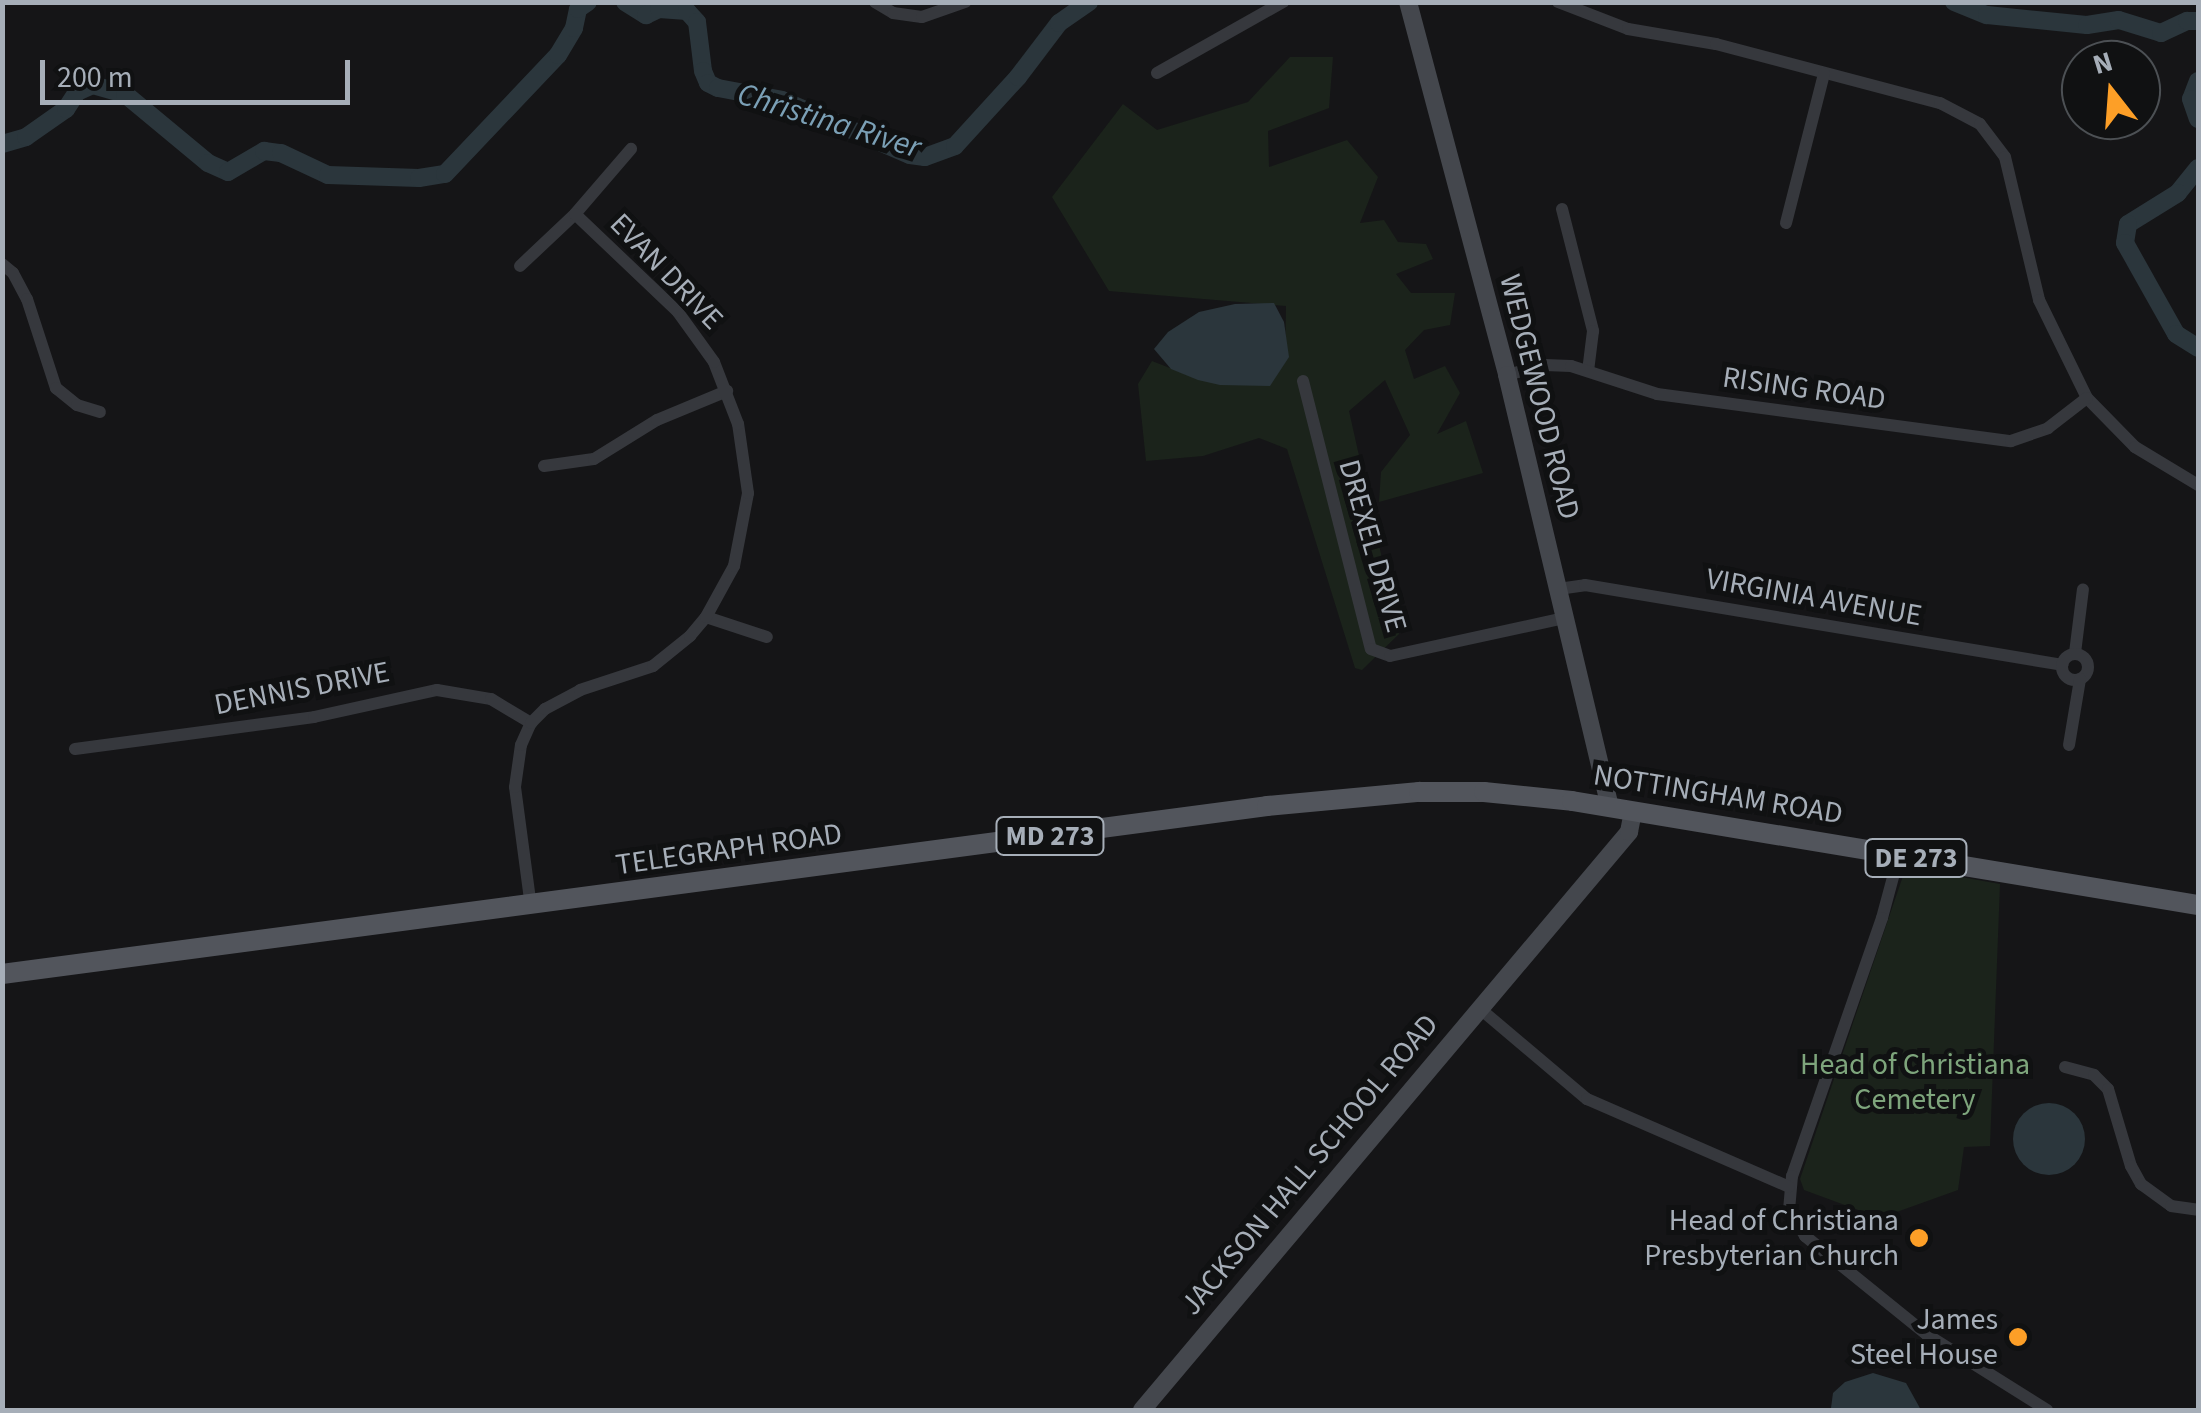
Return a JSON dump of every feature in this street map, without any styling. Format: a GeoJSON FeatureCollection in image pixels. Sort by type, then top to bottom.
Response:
{"type":"FeatureCollection","features":[{"type":"Feature","properties":{"kind":"main road","name":"NOTTINGHAM ROAD"},"geometry":{"type":"LineString","coordinates":[[1464,792],[1633,811],[2198,905]]}},
{"type":"Feature","properties":{"kind":"main road","name":"TELEGRAPH ROAD"},"geometry":{"type":"LineString","coordinates":[[2,974],[531,907],[1285,804],[1464,792]]}},
{"type":"Feature","properties":{"kind":"street"},"geometry":{"type":"LineString","coordinates":[[875,2],[894,13],[922,17],[965,2]]}},
{"type":"Feature","properties":{"kind":"street"},"geometry":{"type":"LineString","coordinates":[[1157,73],[1283,2]]}},
{"type":"Feature","properties":{"kind":"street","name":"WEDGEWOOD ROAD"},"geometry":{"type":"LineString","coordinates":[[1408,2],[1507,376],[1610,808]]}},
{"type":"Feature","properties":{"kind":"street"},"geometry":{"type":"LineString","coordinates":[[1558,2],[1604,23],[1716,44],[1962,113],[1993,137],[2011,174],[2046,320],[2087,398],[2135,447],[2198,485]]}},
{"type":"Feature","properties":{"kind":"street"},"geometry":{"type":"LineString","coordinates":[[1786,223],[1824,74]]}},
{"type":"Feature","properties":{"kind":"street"},"geometry":{"type":"LineString","coordinates":[[520,266],[575,214],[631,149]]}},
{"type":"Feature","properties":{"kind":"street"},"geometry":{"type":"LineString","coordinates":[[1562,208],[1593,330],[1588,371]]}},
{"type":"Feature","properties":{"kind":"street","name":"EVAN DRIVE"},"geometry":{"type":"LineString","coordinates":[[532,724],[545,709],[580,690],[652,666],[706,617],[734,566],[747,510],[744,452],[727,391],[704,345],[678,312],[575,214]]}},
{"type":"Feature","properties":{"kind":"street"},"geometry":{"type":"LineString","coordinates":[[2,264],[13,273],[27,300],[56,388],[77,405],[100,412]]}},
{"type":"Feature","properties":{"kind":"street","name":"RISING ROAD"},"geometry":{"type":"LineString","coordinates":[[1507,376],[1558,364],[1672,396],[1996,441],[2036,435],[2087,398]]}},
{"type":"Feature","properties":{"kind":"street","name":"DREXEL DRIVE"},"geometry":{"type":"LineString","coordinates":[[1302,381],[1372,649],[1390,656],[1565,618]]}},
{"type":"Feature","properties":{"kind":"street"},"geometry":{"type":"LineString","coordinates":[[544,466],[594,459],[657,420],[727,391]]}},
{"type":"Feature","properties":{"kind":"street","name":"VIRGINIA AVENUE"},"geometry":{"type":"LineString","coordinates":[[1558,590],[1584,585],[2062,666],[2067,677],[2080,679]]}},
{"type":"Feature","properties":{"kind":"street"},"geometry":{"type":"LineString","coordinates":[[2062,666],[2075,653],[2083,590]]}},
{"type":"Feature","properties":{"kind":"street"},"geometry":{"type":"LineString","coordinates":[[706,617],[767,637]]}},
{"type":"Feature","properties":{"kind":"street"},"geometry":{"type":"LineString","coordinates":[[2069,745],[2080,679],[2088,664],[2075,653]]}},
{"type":"Feature","properties":{"kind":"street","name":"DENNIS DRIVE"},"geometry":{"type":"LineString","coordinates":[[74,748],[300,719],[437,690],[491,698],[532,724]]}},
{"type":"Feature","properties":{"kind":"street"},"geometry":{"type":"LineString","coordinates":[[531,907],[515,786],[522,744],[532,724]]}},
{"type":"Feature","properties":{"kind":"street","name":"JACKSON HALL SCHOOL ROAD"},"geometry":{"type":"LineString","coordinates":[[1142,1410],[1629,832],[1633,811]]}},
{"type":"Feature","properties":{"kind":"street"},"geometry":{"type":"LineString","coordinates":[[1900,855],[1789,1187],[1792,1217],[1815,1245],[1956,1356],[2047,1410]]}},
{"type":"Feature","properties":{"kind":"street"},"geometry":{"type":"LineString","coordinates":[[1478,1007],[1586,1099],[1789,1187]]}},
{"type":"Feature","properties":{"kind":"street"},"geometry":{"type":"LineString","coordinates":[[2065,1067],[2094,1075],[2108,1089],[2141,1184],[2171,1206],[2198,1210]]}},
{"type":"Feature","properties":{"kind":"green space"},"geometry":{"type":"Polygon","coordinates":[[[1290,57],[1333,57],[1329,108],[1268,131],[1269,167],[1347,140],[1378,177],[1360,223],[1384,220],[1398,242],[1426,244],[1433,259],[1396,274],[1411,293],[1455,293],[1450,325],[1424,330],[1405,350],[1414,379],[1445,366],[1460,393],[1437,434],[1466,421],[1483,473],[1379,502],[1381,472],[1410,435],[1385,380],[1349,411],[1399,634],[1362,670],[1355,668],[1287,449],[1259,438],[1203,456],[1146,461],[1138,384],[1152,361],[1198,379],[1285,363],[1286,306],[1109,291],[1052,197],[1123,104],[1157,130],[1248,102],[1290,57]]]}},
{"type":"Feature","properties":{"kind":"green space","name":"Head of Christiana Cemetery"},"geometry":{"type":"Polygon","coordinates":[[[1906,867],[2000,884],[1990,1146],[1964,1147],[1958,1190],[1880,1218],[1804,1190],[1800,1179],[1906,867]]]}},
{"type":"Feature","properties":{"kind":"shaded area"},"geometry":{"type":"Polygon","coordinates":[[[1274,303],[1284,322],[1289,357],[1270,386],[1220,385],[1198,380],[1171,369],[1154,349],[1168,332],[1199,312],[1235,304],[1274,303]]]}},
{"type":"Feature","properties":{"kind":"shaded area"},"geometry":{"type":"Polygon","coordinates":[[[2049,1103],[2075,1113],[2085,1139],[2075,1165],[2049,1175],[2023,1165],[2013,1139],[2023,1113],[2049,1103]]]}},
{"type":"Feature","properties":{"kind":"shaded area"},"geometry":{"type":"Polygon","coordinates":[[[1873,1373],[1906,1383],[1921,1410],[1831,1408],[1833,1393],[1845,1382],[1873,1373]]]}},
{"type":"Feature","properties":{"kind":"waterway","name":"Christina River"},"geometry":{"type":"LineString","coordinates":[[2,144],[26,137],[66,109],[77,92],[93,85],[125,94],[208,163],[228,172],[264,151],[281,153],[328,175],[419,178],[445,174],[558,55],[574,28],[578,9],[588,2]]}},
{"type":"Feature","properties":{"kind":"waterway","name":"Christina River"},"geometry":{"type":"LineString","coordinates":[[625,2],[646,15],[659,9],[687,11],[697,22],[708,83],[782,100],[910,155],[925,157],[955,146],[1018,77],[1059,23],[1089,2]]}},
{"type":"Feature","properties":{"kind":"waterway","name":"Christina River"},"geometry":{"type":"LineString","coordinates":[[1954,2],[1987,15],[2087,25],[2119,20],[2161,33],[2187,21],[2198,21]]}},
{"type":"Feature","properties":{"kind":"waterway","name":"Christina River"},"geometry":{"type":"LineString","coordinates":[[2198,81],[2191,99],[2198,119]]}},
{"type":"Feature","properties":{"kind":"waterway","name":"Christina River"},"geometry":{"type":"LineString","coordinates":[[2198,168],[2178,193],[2128,224],[2125,243],[2176,334],[2198,348]]}},
{"type":"Feature","properties":{"kind":"place","name":"Head of Christiana Presbyterian Church"},"geometry":{"type":"Point","coordinates":[1919,1238]}},
{"type":"Feature","properties":{"kind":"place","name":"James Steel House"},"geometry":{"type":"Point","coordinates":[2018,1337]}}]}
